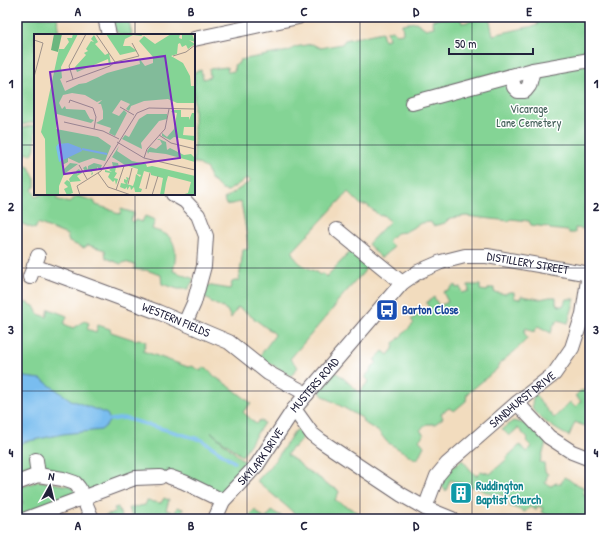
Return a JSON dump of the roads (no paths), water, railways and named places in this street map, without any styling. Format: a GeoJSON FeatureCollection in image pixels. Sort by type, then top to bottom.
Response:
{"type":"FeatureCollection","features":[{"type":"Feature","properties":{"kind":"street"},"geometry":{"type":"LineString","coordinates":[[105,17],[109,34]]}},
{"type":"Feature","properties":{"kind":"street"},"geometry":{"type":"LineString","coordinates":[[195,39],[298,17]]}},
{"type":"Feature","properties":{"kind":"street"},"geometry":{"type":"LineString","coordinates":[[412,103],[533,70],[590,60]]}},
{"type":"Feature","properties":{"kind":"street"},"geometry":{"type":"LineString","coordinates":[[175,195],[185,201],[198,215],[206,236],[204,266],[194,303],[185,322]]}},
{"type":"Feature","properties":{"kind":"street"},"geometry":{"type":"LineString","coordinates":[[341,237],[402,283]]}},
{"type":"Feature","properties":{"kind":"street","name":"MUSTERS ROAD"},"geometry":{"type":"LineString","coordinates":[[452,519],[425,508],[402,495],[321,441],[312,434],[294,410],[402,283],[418,272],[441,262],[465,256]]}},
{"type":"Feature","properties":{"kind":"street","name":"DISTILLERY STREET"},"geometry":{"type":"LineString","coordinates":[[465,256],[487,256],[590,273]]}},
{"type":"Feature","properties":{"kind":"street","name":"WESTERN FIELDS"},"geometry":{"type":"LineString","coordinates":[[34,266],[185,322],[229,342],[268,373],[307,394]]}},
{"type":"Feature","properties":{"kind":"street","name":"SANDHURST DRIVE"},"geometry":{"type":"LineString","coordinates":[[425,508],[437,476],[447,464],[517,403],[554,374],[572,348],[583,314],[590,273]]}},
{"type":"Feature","properties":{"kind":"street"},"geometry":{"type":"LineString","coordinates":[[517,403],[549,437],[572,452],[590,459]]}},
{"type":"Feature","properties":{"kind":"street","name":"SKYLARK DRIVE"},"geometry":{"type":"LineString","coordinates":[[215,519],[223,501],[257,465],[294,410]]}},
{"type":"Feature","properties":{"kind":"street"},"geometry":{"type":"LineString","coordinates":[[36,460],[38,476]]}},
{"type":"Feature","properties":{"kind":"street"},"geometry":{"type":"LineString","coordinates":[[17,483],[38,476],[63,479],[75,483],[83,497],[92,519]]}},
{"type":"Feature","properties":{"kind":"street"},"geometry":{"type":"LineString","coordinates":[[26,519],[135,478],[165,477],[184,482],[223,501]]}},
{"type":"Feature","properties":{"kind":"water"},"geometry":{"type":"Polygon","coordinates":[[[17,376],[41,379],[71,400],[107,414],[110,420],[101,430],[63,434],[24,442],[17,446],[17,376]]]}},
{"type":"Feature","properties":{"kind":"waterway"},"geometry":{"type":"LineString","coordinates":[[110,420],[124,418],[202,440],[234,462]]}},
{"type":"Feature","properties":{"kind":"place","name":"Barton Close"},"geometry":{"type":"Point","coordinates":[387,310]}},
{"type":"Feature","properties":{"kind":"place","name":"Ruddington Baptist Church"},"geometry":{"type":"Point","coordinates":[461,493]}},
{"type":"Feature","properties":{"kind":"park label","name":"Vicarage Lane Cemetery"},"geometry":{"type":"Point","coordinates":[529,116]}}]}
